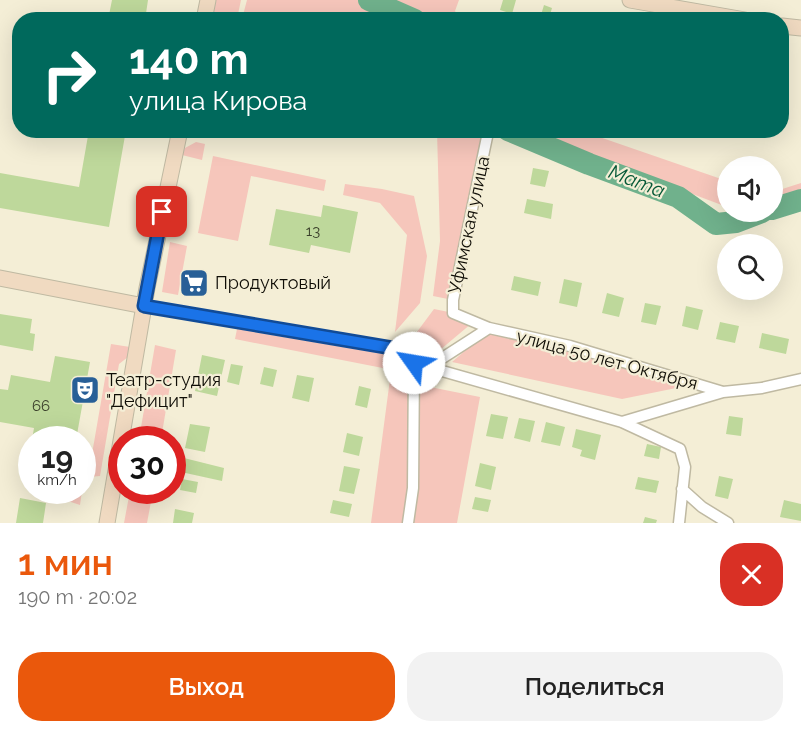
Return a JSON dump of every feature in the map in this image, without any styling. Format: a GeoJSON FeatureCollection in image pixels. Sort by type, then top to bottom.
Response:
{"type":"FeatureCollection","features":[{"type":"Feature","properties":{"kind":"main road"},"geometry":{"type":"LineString","coordinates":[[630,0],[699,12]]}},
{"type":"Feature","properties":{"kind":"main road"},"geometry":{"type":"LineString","coordinates":[[107,523],[144,306],[178,138]]}},
{"type":"Feature","properties":{"kind":"main road"},"geometry":{"type":"LineString","coordinates":[[0,278],[144,306]]}},
{"type":"Feature","properties":{"kind":"street","name":"Уфимская улица"},"geometry":{"type":"LineString","coordinates":[[453,313],[453,300],[487,138]]}},
{"type":"Feature","properties":{"kind":"street"},"geometry":{"type":"LineString","coordinates":[[144,306],[392,348],[414,363],[622,422],[680,449],[685,467],[679,523]]}},
{"type":"Feature","properties":{"kind":"street","name":"улица 50 лет Октября"},"geometry":{"type":"LineString","coordinates":[[453,313],[489,328],[570,345],[723,392]]}},
{"type":"Feature","properties":{"kind":"street"},"geometry":{"type":"LineString","coordinates":[[430,366],[489,328]]}},
{"type":"Feature","properties":{"kind":"street"},"geometry":{"type":"LineString","coordinates":[[408,523],[414,488],[414,363]]}},
{"type":"Feature","properties":{"kind":"street","name":"улица 50 лет Октября"},"geometry":{"type":"LineString","coordinates":[[622,422],[723,392],[762,388],[796,380]]}},
{"type":"Feature","properties":{"kind":"street"},"geometry":{"type":"LineString","coordinates":[[681,489],[702,507],[728,523]]}},
{"type":"Feature","properties":{"kind":"shaded area"},"geometry":{"type":"Polygon","coordinates":[[[215,0],[241,0],[238,12],[212,12],[215,0]]]}},
{"type":"Feature","properties":{"kind":"shaded area"},"geometry":{"type":"Polygon","coordinates":[[[247,0],[459,0],[456,12],[244,12],[247,0]]]}},
{"type":"Feature","properties":{"kind":"shaded area"},"geometry":{"type":"Polygon","coordinates":[[[437,138],[487,138],[453,300],[433,296],[440,241],[437,138]]]}},
{"type":"Feature","properties":{"kind":"shaded area"},"geometry":{"type":"Polygon","coordinates":[[[544,138],[602,138],[717,178],[717,203],[544,138]]]}},
{"type":"Feature","properties":{"kind":"shaded area"},"geometry":{"type":"Polygon","coordinates":[[[196,142],[205,144],[202,160],[182,155],[185,148],[196,142]]]}},
{"type":"Feature","properties":{"kind":"shaded area"},"geometry":{"type":"Polygon","coordinates":[[[213,156],[326,180],[324,191],[251,176],[238,241],[198,233],[213,156]]]}},
{"type":"Feature","properties":{"kind":"shaded area"},"geometry":{"type":"Polygon","coordinates":[[[801,183],[801,208],[783,212],[783,189],[801,183]]]}},
{"type":"Feature","properties":{"kind":"shaded area"},"geometry":{"type":"Polygon","coordinates":[[[345,184],[414,196],[427,256],[420,303],[395,332],[407,235],[380,203],[343,195],[345,184]]]}},
{"type":"Feature","properties":{"kind":"shaded area"},"geometry":{"type":"Polygon","coordinates":[[[170,242],[187,246],[178,295],[162,292],[170,242]]]}},
{"type":"Feature","properties":{"kind":"shaded area"},"geometry":{"type":"Polygon","coordinates":[[[434,309],[478,318],[434,355],[405,348],[434,309]]]}},
{"type":"Feature","properties":{"kind":"shaded area"},"geometry":{"type":"Polygon","coordinates":[[[496,324],[701,383],[622,399],[452,362],[496,324]]]}},
{"type":"Feature","properties":{"kind":"shaded area"},"geometry":{"type":"Polygon","coordinates":[[[237,329],[390,355],[403,372],[235,339],[237,329]]]}},
{"type":"Feature","properties":{"kind":"shaded area"},"geometry":{"type":"Polygon","coordinates":[[[111,344],[130,347],[128,357],[119,364],[100,476],[96,476],[96,431],[111,344]]]}},
{"type":"Feature","properties":{"kind":"shaded area"},"geometry":{"type":"Polygon","coordinates":[[[155,345],[176,350],[163,426],[141,426],[155,345]]]}},
{"type":"Feature","properties":{"kind":"shaded area"},"geometry":{"type":"Polygon","coordinates":[[[390,379],[480,397],[457,523],[371,523],[390,379]]]}},
{"type":"Feature","properties":{"kind":"shaded area"},"geometry":{"type":"Polygon","coordinates":[[[128,504],[151,504],[147,523],[124,523],[128,504]]]}},
{"type":"Feature","properties":{"kind":"building"},"geometry":{"type":"Polygon","coordinates":[[[112,0],[148,0],[146,12],[110,12],[112,0]]]}},
{"type":"Feature","properties":{"kind":"building"},"geometry":{"type":"Polygon","coordinates":[[[503,0],[516,0],[513,12],[500,10],[503,0]]]}},
{"type":"Feature","properties":{"kind":"building"},"geometry":{"type":"Polygon","coordinates":[[[544,5],[552,8],[551,12],[542,12],[544,5]]]}},
{"type":"Feature","properties":{"kind":"building"},"geometry":{"type":"Polygon","coordinates":[[[88,138],[125,138],[109,227],[0,208],[0,173],[79,187],[88,138]]]}},
{"type":"Feature","properties":{"kind":"building"},"geometry":{"type":"Polygon","coordinates":[[[533,168],[549,171],[545,187],[530,184],[533,168]]]}},
{"type":"Feature","properties":{"kind":"building"},"geometry":{"type":"Polygon","coordinates":[[[527,199],[553,204],[551,219],[524,213],[527,199]]]}},
{"type":"Feature","properties":{"kind":"building"},"geometry":{"type":"Polygon","coordinates":[[[323,205],[358,212],[350,253],[311,245],[309,253],[269,245],[276,209],[321,217],[323,205]]]}},
{"type":"Feature","properties":{"kind":"building","name":"Продуктовый"},"geometry":{"type":"Polygon","coordinates":[[[192,274],[200,277],[196,292],[187,290],[192,274]]]}},
{"type":"Feature","properties":{"kind":"building"},"geometry":{"type":"Polygon","coordinates":[[[514,276],[541,282],[538,296],[511,290],[514,276]]]}},
{"type":"Feature","properties":{"kind":"building"},"geometry":{"type":"Polygon","coordinates":[[[564,279],[582,283],[577,307],[559,303],[564,279]]]}},
{"type":"Feature","properties":{"kind":"building"},"geometry":{"type":"Polygon","coordinates":[[[607,293],[624,298],[619,317],[602,313],[607,293]]]}},
{"type":"Feature","properties":{"kind":"building"},"geometry":{"type":"Polygon","coordinates":[[[645,303],[661,306],[656,325],[641,322],[645,303]]]}},
{"type":"Feature","properties":{"kind":"building"},"geometry":{"type":"Polygon","coordinates":[[[686,306],[703,310],[698,330],[682,326],[686,306]]]}},
{"type":"Feature","properties":{"kind":"building"},"geometry":{"type":"Polygon","coordinates":[[[0,314],[32,319],[30,333],[35,334],[33,351],[0,345],[0,314]]]}},
{"type":"Feature","properties":{"kind":"building"},"geometry":{"type":"Polygon","coordinates":[[[720,322],[739,326],[735,343],[716,339],[720,322]]]}},
{"type":"Feature","properties":{"kind":"building"},"geometry":{"type":"Polygon","coordinates":[[[762,333],[789,339],[786,354],[759,348],[762,333]]]}},
{"type":"Feature","properties":{"kind":"building"},"geometry":{"type":"Polygon","coordinates":[[[202,355],[225,360],[217,396],[195,391],[202,355]]]}},
{"type":"Feature","properties":{"kind":"building"},"geometry":{"type":"Polygon","coordinates":[[[55,356],[90,362],[79,426],[23,426],[0,422],[0,389],[8,390],[11,375],[50,382],[55,356]]]}},
{"type":"Feature","properties":{"kind":"building"},"geometry":{"type":"Polygon","coordinates":[[[231,364],[243,366],[239,385],[227,382],[231,364]]]}},
{"type":"Feature","properties":{"kind":"building"},"geometry":{"type":"Polygon","coordinates":[[[264,367],[277,370],[273,387],[260,384],[264,367]]]}},
{"type":"Feature","properties":{"kind":"building"},"geometry":{"type":"Polygon","coordinates":[[[297,375],[314,378],[309,402],[292,398],[297,375]]]}},
{"type":"Feature","properties":{"kind":"building"},"geometry":{"type":"Polygon","coordinates":[[[359,386],[371,389],[367,408],[355,405],[359,386]]]}},
{"type":"Feature","properties":{"kind":"building"},"geometry":{"type":"Polygon","coordinates":[[[491,414],[508,417],[503,439],[486,436],[491,414]]]}},
{"type":"Feature","properties":{"kind":"building"},"geometry":{"type":"Polygon","coordinates":[[[729,416],[743,418],[741,436],[726,434],[729,416]]]}},
{"type":"Feature","properties":{"kind":"building"},"geometry":{"type":"Polygon","coordinates":[[[519,418],[535,421],[530,442],[514,438],[519,418]]]}},
{"type":"Feature","properties":{"kind":"building"},"geometry":{"type":"Polygon","coordinates":[[[546,422],[565,427],[560,446],[541,442],[546,422]]]}},
{"type":"Feature","properties":{"kind":"building"},"geometry":{"type":"Polygon","coordinates":[[[190,424],[210,427],[205,452],[186,448],[190,424]]]}},
{"type":"Feature","properties":{"kind":"building"},"geometry":{"type":"Polygon","coordinates":[[[576,429],[601,435],[595,460],[580,456],[582,450],[572,447],[576,429]]]}},
{"type":"Feature","properties":{"kind":"building"},"geometry":{"type":"Polygon","coordinates":[[[347,433],[363,437],[359,456],[343,452],[347,433]]]}},
{"type":"Feature","properties":{"kind":"building"},"geometry":{"type":"Polygon","coordinates":[[[647,444],[661,447],[659,459],[644,456],[647,444]]]}},
{"type":"Feature","properties":{"kind":"building"},"geometry":{"type":"Polygon","coordinates":[[[186,458],[224,468],[222,481],[186,473],[186,458]]]}},
{"type":"Feature","properties":{"kind":"building"},"geometry":{"type":"Polygon","coordinates":[[[480,463],[496,467],[491,490],[475,486],[480,463]]]}},
{"type":"Feature","properties":{"kind":"building"},"geometry":{"type":"Polygon","coordinates":[[[344,466],[360,469],[354,494],[339,491],[344,466]]]}},
{"type":"Feature","properties":{"kind":"building"},"geometry":{"type":"Polygon","coordinates":[[[719,476],[733,479],[728,499],[715,496],[719,476]]]}},
{"type":"Feature","properties":{"kind":"building"},"geometry":{"type":"Polygon","coordinates":[[[638,477],[659,481],[656,493],[635,489],[638,477]]]}},
{"type":"Feature","properties":{"kind":"building"},"geometry":{"type":"Polygon","coordinates":[[[186,480],[198,482],[196,493],[186,491],[186,480]]]}},
{"type":"Feature","properties":{"kind":"building"},"geometry":{"type":"Polygon","coordinates":[[[475,497],[491,500],[488,512],[472,509],[475,497]]]}},
{"type":"Feature","properties":{"kind":"building"},"geometry":{"type":"Polygon","coordinates":[[[333,500],[352,504],[349,517],[330,513],[333,500]]]}},
{"type":"Feature","properties":{"kind":"building"},"geometry":{"type":"Polygon","coordinates":[[[784,500],[801,504],[801,521],[780,517],[784,500]]]}},
{"type":"Feature","properties":{"kind":"building"},"geometry":{"type":"Polygon","coordinates":[[[19,504],[46,504],[43,523],[16,523],[19,504]]]}},
{"type":"Feature","properties":{"kind":"building"},"geometry":{"type":"Polygon","coordinates":[[[175,509],[194,513],[192,523],[173,523],[175,509]]]}},
{"type":"Feature","properties":{"kind":"building"},"geometry":{"type":"Polygon","coordinates":[[[645,517],[657,520],[656,523],[643,523],[645,517]]]}},
{"type":"Feature","properties":{"kind":"waterway","name":"Мата"},"geometry":{"type":"LineString","coordinates":[[369,0],[397,12]]}},
{"type":"Feature","properties":{"kind":"waterway","name":"Мата"},"geometry":{"type":"LineString","coordinates":[[527,138],[678,197],[716,224],[736,222]]}},
{"type":"Feature","properties":{"kind":"waterway","name":"Мата"},"geometry":{"type":"LineString","coordinates":[[783,206],[801,200]]}},
{"type":"Feature","properties":{"kind":"place","name":"Продуктовый"},"geometry":{"type":"Point","coordinates":[194,283]}},
{"type":"Feature","properties":{"kind":"place","name":"Театр-студия \"Дефицит\""},"geometry":{"type":"Point","coordinates":[85,390]}},
{"type":"Feature","properties":{"kind":"route"},"geometry":{"type":"LineString","coordinates":[[162,212],[144,306],[392,348],[414,363]]}}]}
